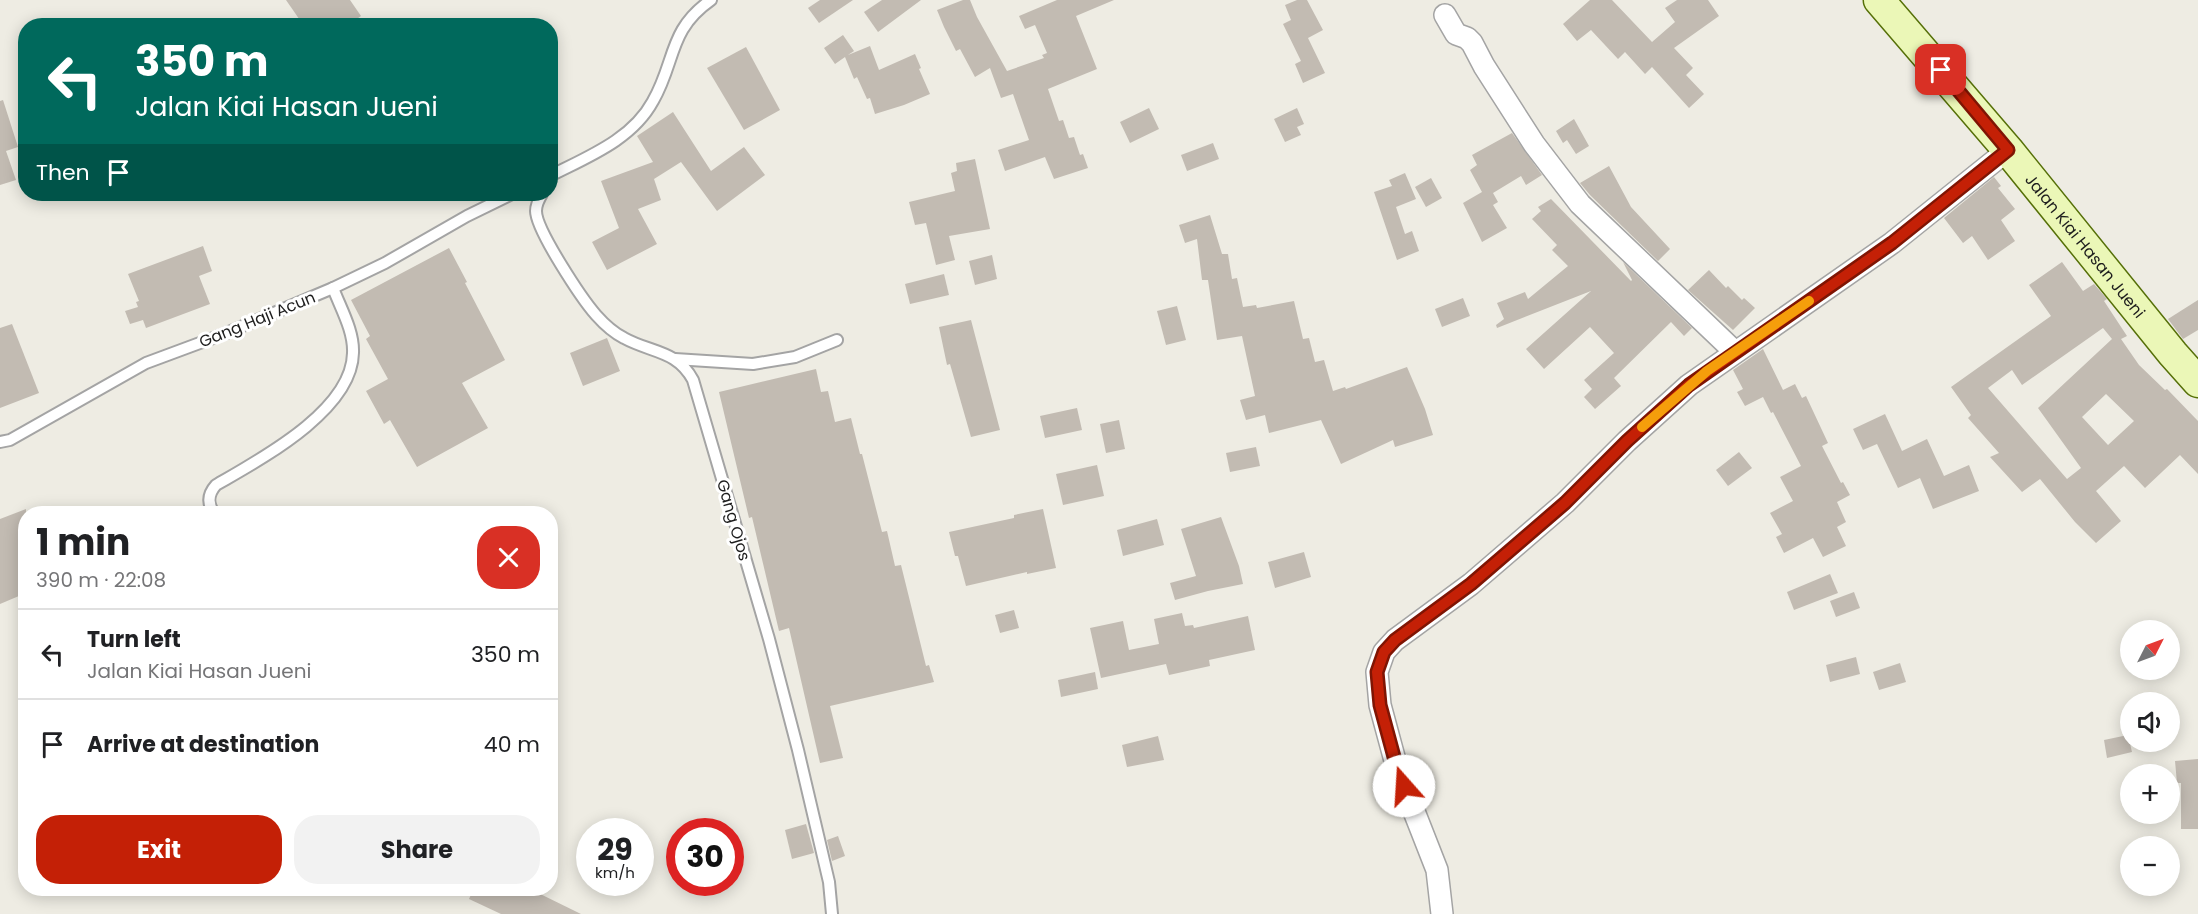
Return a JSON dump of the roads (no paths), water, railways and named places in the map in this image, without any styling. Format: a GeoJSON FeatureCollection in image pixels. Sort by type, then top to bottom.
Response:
{"type":"FeatureCollection","features":[{"type":"Feature","properties":{"kind":"street","name":"Jalan Kiai Hasan Jueni"},"geometry":{"type":"LineString","coordinates":[[1879,0],[2008,150],[2198,382]]}},
{"type":"Feature","properties":{"kind":"street"},"geometry":{"type":"LineString","coordinates":[[1444,15],[1456,34],[1467,38],[1472,43],[1484,66],[1534,144],[1580,204],[1735,352]]}},
{"type":"Feature","properties":{"kind":"street"},"geometry":{"type":"LineString","coordinates":[[1442,914],[1437,870],[1397,768],[1380,705],[1377,672],[1384,652],[1395,640],[1471,584],[1565,503],[1627,441],[1689,385],[1883,249],[2008,150]]}},
{"type":"Feature","properties":{"kind":"lane"},"geometry":{"type":"LineString","coordinates":[[558,172],[626,134],[644,114],[657,92],[682,27],[697,9],[711,0]]}},
{"type":"Feature","properties":{"kind":"lane","name":"Gang Haji Acun"},"geometry":{"type":"LineString","coordinates":[[0,442],[10,440],[146,363],[224,334],[333,288],[385,263],[497,201]]}},
{"type":"Feature","properties":{"kind":"lane","name":"Gang Ojos"},"geometry":{"type":"LineString","coordinates":[[539,201],[536,210],[537,221],[562,267],[595,314],[607,327],[624,338],[675,359],[687,369],[693,380],[769,639],[798,750],[819,838],[832,914]]}},
{"type":"Feature","properties":{"kind":"lane"},"geometry":{"type":"LineString","coordinates":[[211,506],[210,492],[216,485],[294,438],[332,400],[348,378],[354,351],[351,333],[333,288]]}},
{"type":"Feature","properties":{"kind":"lane"},"geometry":{"type":"LineString","coordinates":[[675,359],[753,364],[795,357],[837,340]]}}]}
